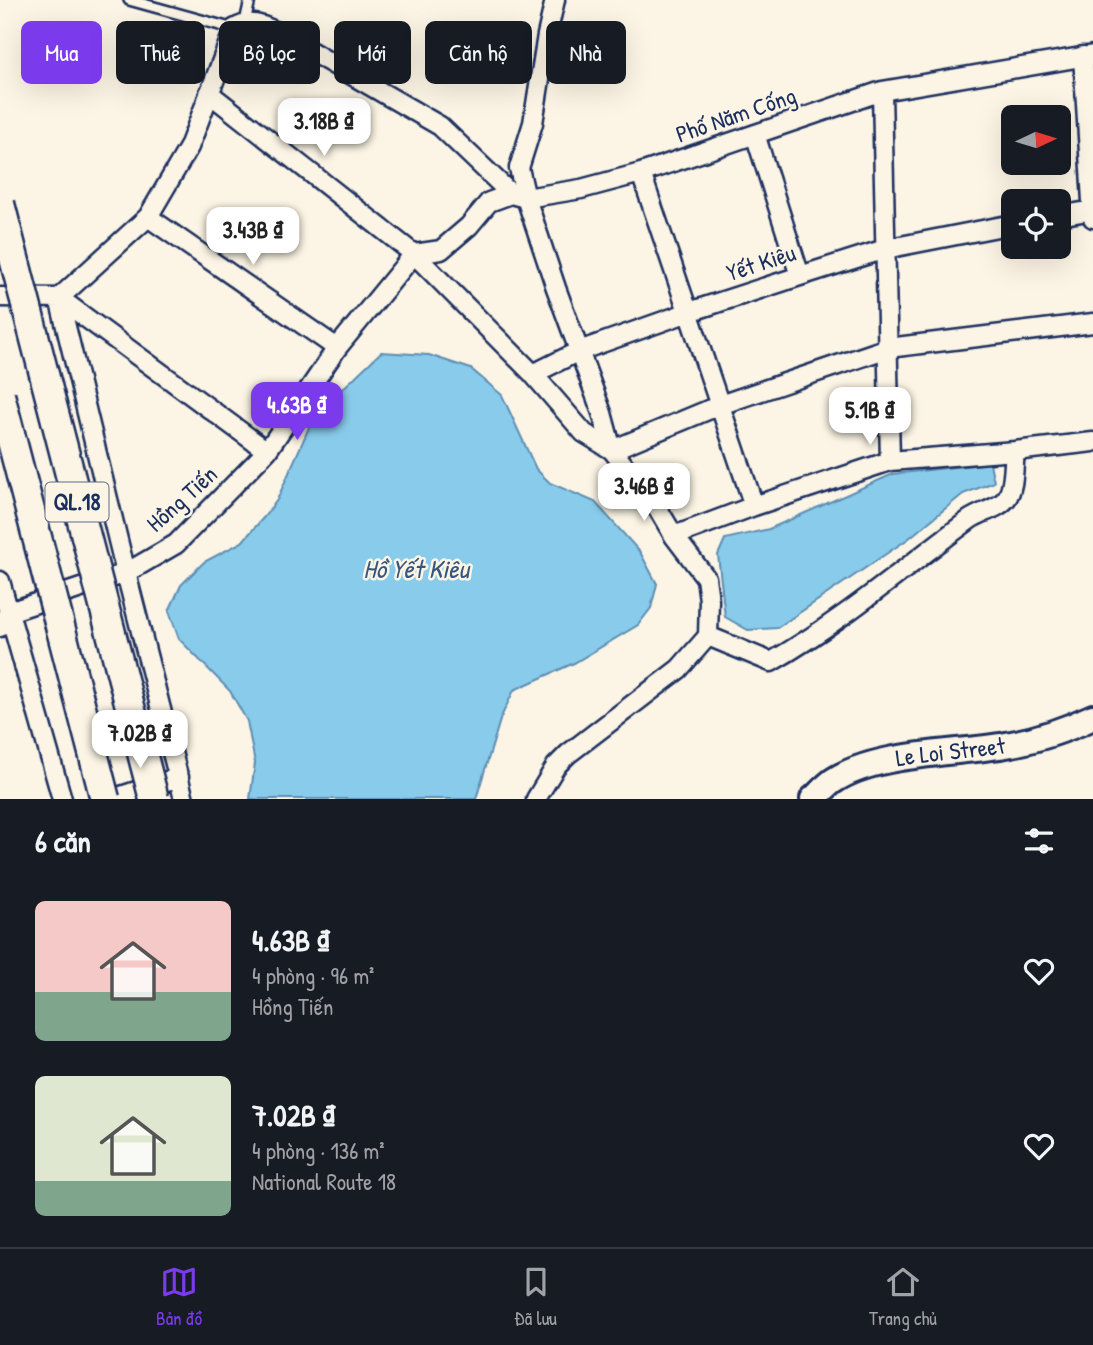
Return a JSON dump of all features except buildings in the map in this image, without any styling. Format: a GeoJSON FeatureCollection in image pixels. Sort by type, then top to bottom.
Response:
{"type":"FeatureCollection","features":[{"type":"Feature","properties":{"kind":"main road","name":"QL.18"},"geometry":{"type":"LineString","coordinates":[[0,204],[154,799]]}},
{"type":"Feature","properties":{"kind":"main road","name":"QL.18"},"geometry":{"type":"LineString","coordinates":[[0,265],[139,799]]}},
{"type":"Feature","properties":{"kind":"main road","name":"QL.18"},"geometry":{"type":"LineString","coordinates":[[0,395],[105,799]]}},
{"type":"Feature","properties":{"kind":"main road","name":"QL.18"},"geometry":{"type":"LineString","coordinates":[[0,455],[89,799]]}},
{"type":"Feature","properties":{"kind":"street"},"geometry":{"type":"LineString","coordinates":[[555,0],[533,123],[519,168],[518,196],[602,412],[612,450]]}},
{"type":"Feature","properties":{"kind":"street"},"geometry":{"type":"LineString","coordinates":[[1088,55],[1093,218]]}},
{"type":"Feature","properties":{"kind":"street","name":"Phố Năm Cống"},"geometry":{"type":"LineString","coordinates":[[414,254],[442,250],[469,226],[489,202],[581,189],[640,173],[882,91],[1088,55]]}},
{"type":"Feature","properties":{"kind":"street"},"geometry":{"type":"LineString","coordinates":[[320,57],[440,126],[518,196]]}},
{"type":"Feature","properties":{"kind":"street"},"geometry":{"type":"LineString","coordinates":[[59,298],[148,217],[189,147],[219,71]]}},
{"type":"Feature","properties":{"kind":"street"},"geometry":{"type":"LineString","coordinates":[[882,91],[890,461]]}},
{"type":"Feature","properties":{"kind":"street"},"geometry":{"type":"LineString","coordinates":[[209,93],[414,254],[533,374],[584,433],[612,450],[658,509],[674,536],[706,578],[709,600],[708,636],[679,669],[568,754],[556,766],[536,799]]}},
{"type":"Feature","properties":{"kind":"street"},"geometry":{"type":"LineString","coordinates":[[755,134],[800,276]]}},
{"type":"Feature","properties":{"kind":"street"},"geometry":{"type":"LineString","coordinates":[[640,173],[754,506]]}},
{"type":"Feature","properties":{"kind":"street"},"geometry":{"type":"LineString","coordinates":[[1071,214],[1093,210]]}},
{"type":"Feature","properties":{"kind":"street"},"geometry":{"type":"LineString","coordinates":[[148,217],[337,348]]}},
{"type":"Feature","properties":{"kind":"street","name":"Yết Kiêu"},"geometry":{"type":"LineString","coordinates":[[533,374],[579,351],[800,276],[886,249],[1001,226]]}},
{"type":"Feature","properties":{"kind":"street","name":"Hồng Tiến"},"geometry":{"type":"LineString","coordinates":[[4,619],[126,573],[176,544],[267,452],[337,348],[414,254]]}},
{"type":"Feature","properties":{"kind":"street"},"geometry":{"type":"LineString","coordinates":[[0,297],[59,298],[267,452]]}},
{"type":"Feature","properties":{"kind":"street"},"geometry":{"type":"LineString","coordinates":[[59,298],[184,799]]}},
{"type":"Feature","properties":{"kind":"street"},"geometry":{"type":"LineString","coordinates":[[612,450],[720,405],[888,348],[1093,323]]}},
{"type":"Feature","properties":{"kind":"street"},"geometry":{"type":"LineString","coordinates":[[674,536],[890,461],[1093,442]]}},
{"type":"Feature","properties":{"kind":"street"},"geometry":{"type":"LineString","coordinates":[[708,636],[771,662],[787,653],[971,519],[1003,502],[1010,491],[1015,451]]}},
{"type":"Feature","properties":{"kind":"street"},"geometry":{"type":"LineString","coordinates":[[0,581],[4,619],[62,799]]}},
{"type":"Feature","properties":{"kind":"street","name":"Le Loi Street"},"geometry":{"type":"LineString","coordinates":[[813,799],[833,781],[884,761],[1005,745],[1038,738],[1093,718]]}},
{"type":"Feature","properties":{"kind":"street"},"geometry":{"type":"LineString","coordinates":[[112,799],[179,777]]}},
{"type":"Feature","properties":{"kind":"lane"},"geometry":{"type":"LineString","coordinates":[[129,0],[219,21]]}},
{"type":"Feature","properties":{"kind":"lane"},"geometry":{"type":"LineString","coordinates":[[241,21],[250,0]]}},
{"type":"Feature","properties":{"kind":"water","name":"Hồ Yết Kiêu"},"geometry":{"type":"Polygon","coordinates":[[[381,352],[429,355],[471,369],[502,395],[536,469],[550,483],[595,502],[640,552],[657,584],[651,608],[638,625],[574,663],[514,690],[501,717],[476,799],[250,799],[255,763],[247,721],[230,691],[179,639],[169,611],[181,585],[204,562],[242,542],[264,517],[277,500],[314,416],[381,352]]]}},
{"type":"Feature","properties":{"kind":"water"},"geometry":{"type":"Polygon","coordinates":[[[990,463],[994,482],[963,494],[908,539],[777,628],[748,630],[725,617],[718,555],[725,539],[769,529],[893,474],[990,463]]]}}]}
